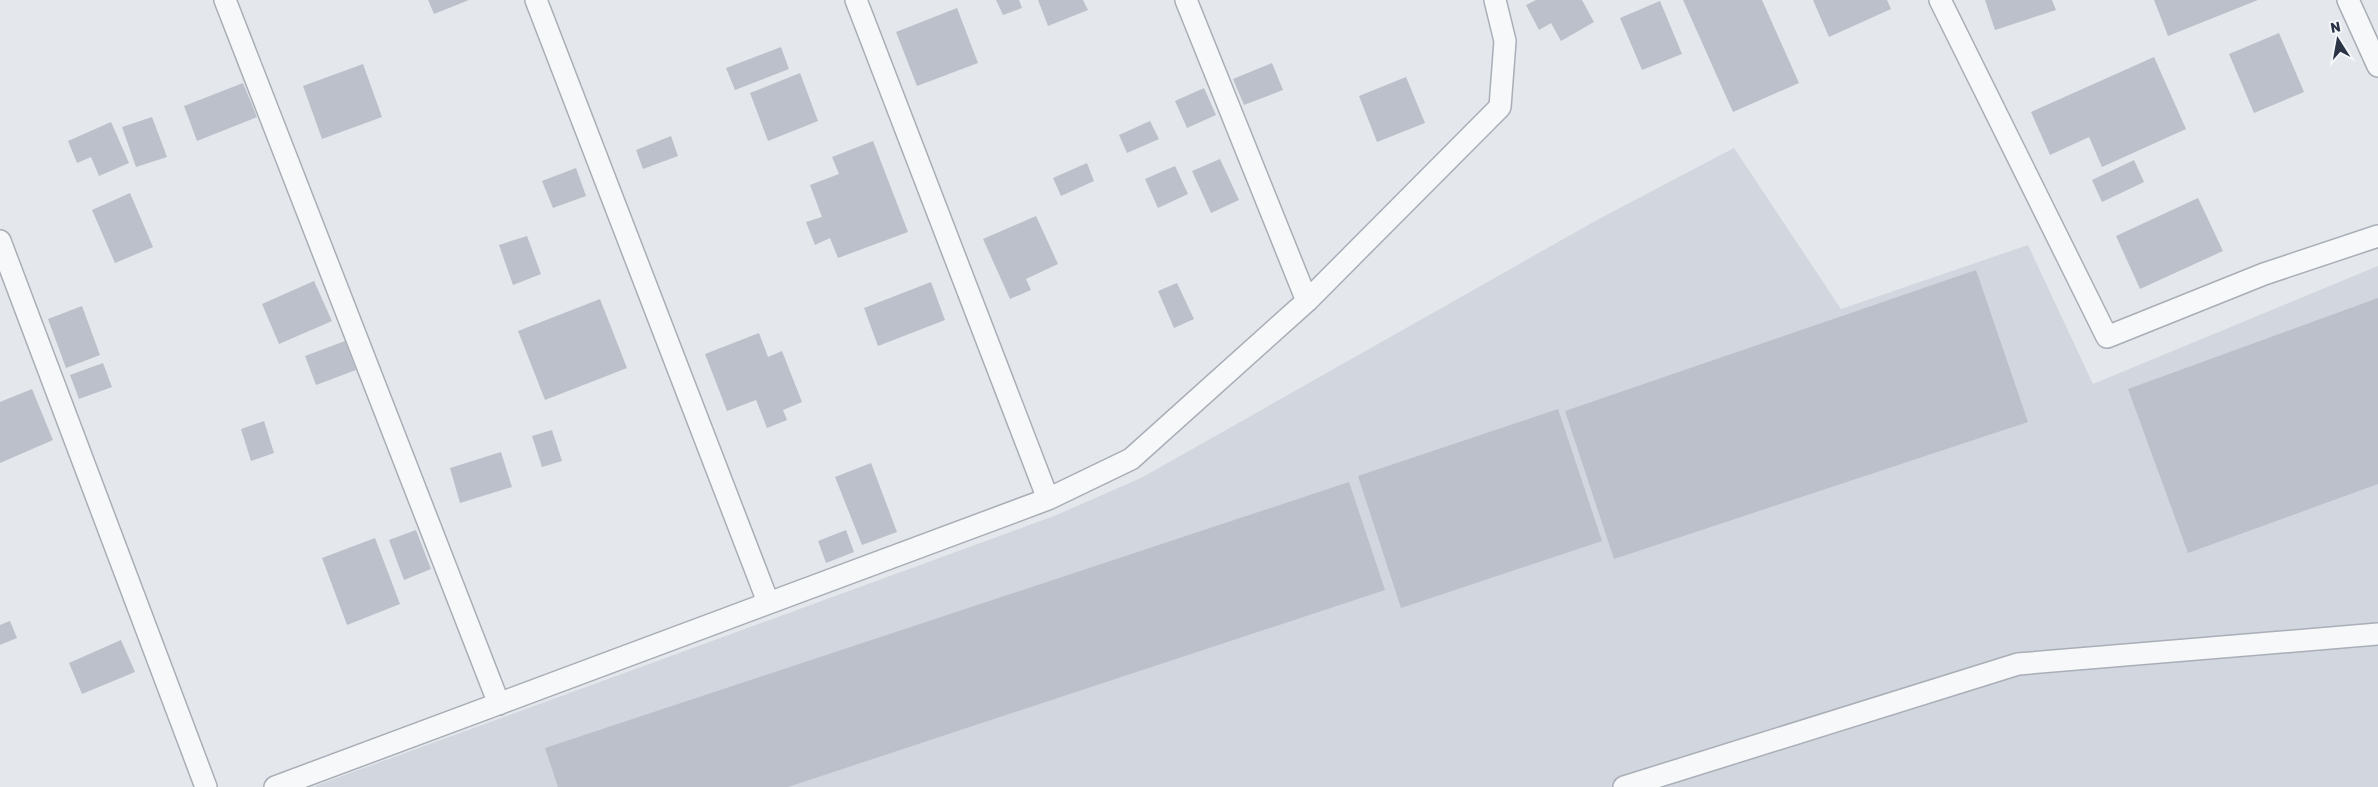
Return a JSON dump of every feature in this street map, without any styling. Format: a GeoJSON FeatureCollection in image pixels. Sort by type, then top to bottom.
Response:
{"type":"FeatureCollection","features":[{"type":"Feature","properties":{"kind":"lane"},"geometry":{"type":"LineString","coordinates":[[224,0],[499,704]]}},
{"type":"Feature","properties":{"kind":"lane"},"geometry":{"type":"LineString","coordinates":[[536,0],[768,602]]}},
{"type":"Feature","properties":{"kind":"lane"},"geometry":{"type":"LineString","coordinates":[[856,0],[1048,499]]}},
{"type":"Feature","properties":{"kind":"lane"},"geometry":{"type":"LineString","coordinates":[[1186,0],[1307,301]]}},
{"type":"Feature","properties":{"kind":"lane"},"geometry":{"type":"LineString","coordinates":[[275,787],[1048,499],[1131,460],[1307,301],[1500,108],[1505,41],[1495,0]]}},
{"type":"Feature","properties":{"kind":"lane"},"geometry":{"type":"LineString","coordinates":[[1940,0],[2107,337],[2264,274],[2378,236]]}},
{"type":"Feature","properties":{"kind":"lane"},"geometry":{"type":"LineString","coordinates":[[2348,0],[2378,66]]}},
{"type":"Feature","properties":{"kind":"lane"},"geometry":{"type":"LineString","coordinates":[[0,241],[206,787]]}},
{"type":"Feature","properties":{"kind":"lane"},"geometry":{"type":"LineString","coordinates":[[1624,787],[2018,664],[2378,634]]}},
{"type":"Feature","properties":{"kind":"shaded area"},"geometry":{"type":"Polygon","coordinates":[[[1734,148],[1841,309],[2028,245],[2093,384],[2378,266],[2378,787],[312,787],[1054,516],[1141,478],[1597,220],[1734,148]]]}},
{"type":"Feature","properties":{"kind":"building"},"geometry":{"type":"Polygon","coordinates":[[[428,0],[469,0],[434,14],[428,0]]]}},
{"type":"Feature","properties":{"kind":"building"},"geometry":{"type":"Polygon","coordinates":[[[996,0],[1019,0],[1022,8],[1003,15],[996,0]]]}},
{"type":"Feature","properties":{"kind":"building"},"geometry":{"type":"Polygon","coordinates":[[[1038,0],[1083,0],[1088,10],[1048,26],[1038,0]]]}},
{"type":"Feature","properties":{"kind":"building"},"geometry":{"type":"Polygon","coordinates":[[[1536,0],[1582,0],[1594,22],[1561,41],[1551,23],[1539,30],[1526,5],[1536,0]]]}},
{"type":"Feature","properties":{"kind":"building"},"geometry":{"type":"Polygon","coordinates":[[[1683,0],[1762,0],[1799,83],[1733,112],[1683,0]]]}},
{"type":"Feature","properties":{"kind":"building"},"geometry":{"type":"Polygon","coordinates":[[[1813,0],[1887,0],[1891,9],[1829,37],[1813,0]]]}},
{"type":"Feature","properties":{"kind":"building"},"geometry":{"type":"Polygon","coordinates":[[[1985,0],[2052,0],[2056,10],[1995,30],[1985,0]]]}},
{"type":"Feature","properties":{"kind":"building"},"geometry":{"type":"Polygon","coordinates":[[[2154,0],[2258,0],[2168,36],[2154,0]]]}},
{"type":"Feature","properties":{"kind":"building"},"geometry":{"type":"Polygon","coordinates":[[[1660,1],[1682,54],[1642,70],[1620,18],[1660,1]]]}},
{"type":"Feature","properties":{"kind":"building"},"geometry":{"type":"Polygon","coordinates":[[[957,8],[978,63],[917,86],[896,32],[957,8]]]}},
{"type":"Feature","properties":{"kind":"building"},"geometry":{"type":"Polygon","coordinates":[[[2279,33],[2304,92],[2254,113],[2229,54],[2279,33]]]}},
{"type":"Feature","properties":{"kind":"building"},"geometry":{"type":"Polygon","coordinates":[[[781,47],[789,69],[735,90],[726,68],[781,47]]]}},
{"type":"Feature","properties":{"kind":"building"},"geometry":{"type":"Polygon","coordinates":[[[2154,57],[2186,129],[2102,167],[2089,137],[2050,155],[2031,112],[2154,57]]]}},
{"type":"Feature","properties":{"kind":"building"},"geometry":{"type":"Polygon","coordinates":[[[1272,63],[1283,90],[1244,105],[1233,79],[1272,63]]]}},
{"type":"Feature","properties":{"kind":"building"},"geometry":{"type":"Polygon","coordinates":[[[363,64],[382,117],[322,139],[303,86],[363,64]]]}},
{"type":"Feature","properties":{"kind":"building"},"geometry":{"type":"Polygon","coordinates":[[[800,73],[818,121],[768,141],[750,93],[800,73]]]}},
{"type":"Feature","properties":{"kind":"building"},"geometry":{"type":"Polygon","coordinates":[[[1406,77],[1425,123],[1377,142],[1359,96],[1406,77]]]}},
{"type":"Feature","properties":{"kind":"building"},"geometry":{"type":"Polygon","coordinates":[[[243,83],[257,117],[197,141],[184,106],[243,83]]]}},
{"type":"Feature","properties":{"kind":"building"},"geometry":{"type":"Polygon","coordinates":[[[1204,88],[1216,115],[1187,128],[1175,101],[1204,88]]]}},
{"type":"Feature","properties":{"kind":"building"},"geometry":{"type":"Polygon","coordinates":[[[152,117],[167,157],[136,167],[122,127],[152,117]]]}},
{"type":"Feature","properties":{"kind":"building"},"geometry":{"type":"Polygon","coordinates":[[[1150,121],[1159,139],[1127,153],[1119,135],[1150,121]]]}},
{"type":"Feature","properties":{"kind":"building"},"geometry":{"type":"Polygon","coordinates":[[[111,122],[129,163],[99,176],[91,157],[77,163],[68,141],[111,122]]]}},
{"type":"Feature","properties":{"kind":"building"},"geometry":{"type":"Polygon","coordinates":[[[671,136],[678,156],[643,169],[636,150],[671,136]]]}},
{"type":"Feature","properties":{"kind":"building"},"geometry":{"type":"Polygon","coordinates":[[[873,141],[908,232],[838,258],[830,238],[815,245],[806,222],[822,217],[810,185],[839,174],[832,157],[873,141]]]}},
{"type":"Feature","properties":{"kind":"building"},"geometry":{"type":"Polygon","coordinates":[[[1220,159],[1239,200],[1211,213],[1192,171],[1220,159]]]}},
{"type":"Feature","properties":{"kind":"building"},"geometry":{"type":"Polygon","coordinates":[[[2134,160],[2144,182],[2102,202],[2092,180],[2134,160]]]}},
{"type":"Feature","properties":{"kind":"building"},"geometry":{"type":"Polygon","coordinates":[[[1087,163],[1094,181],[1061,196],[1053,178],[1087,163]]]}},
{"type":"Feature","properties":{"kind":"building"},"geometry":{"type":"Polygon","coordinates":[[[1175,166],[1188,194],[1158,208],[1145,179],[1175,166]]]}},
{"type":"Feature","properties":{"kind":"building"},"geometry":{"type":"Polygon","coordinates":[[[576,168],[586,196],[553,208],[542,181],[576,168]]]}},
{"type":"Feature","properties":{"kind":"building"},"geometry":{"type":"Polygon","coordinates":[[[130,193],[153,247],[115,263],[92,210],[130,193]]]}},
{"type":"Feature","properties":{"kind":"building"},"geometry":{"type":"Polygon","coordinates":[[[2198,198],[2223,251],[2140,289],[2116,236],[2198,198]]]}},
{"type":"Feature","properties":{"kind":"building"},"geometry":{"type":"Polygon","coordinates":[[[1036,216],[1058,264],[1026,279],[1031,290],[1010,299],[983,239],[1036,216]]]}},
{"type":"Feature","properties":{"kind":"building"},"geometry":{"type":"Polygon","coordinates":[[[527,236],[541,274],[513,285],[499,245],[527,236]]]}},
{"type":"Feature","properties":{"kind":"building"},"geometry":{"type":"Polygon","coordinates":[[[1976,270],[2028,422],[1614,559],[1565,411],[1976,270]]]}},
{"type":"Feature","properties":{"kind":"building"},"geometry":{"type":"Polygon","coordinates":[[[314,281],[332,321],[279,344],[262,304],[314,281]]]}},
{"type":"Feature","properties":{"kind":"building"},"geometry":{"type":"Polygon","coordinates":[[[931,282],[945,320],[878,346],[864,308],[931,282]]]}},
{"type":"Feature","properties":{"kind":"building"},"geometry":{"type":"Polygon","coordinates":[[[1177,283],[1194,319],[1174,328],[1158,291],[1177,283]]]}},
{"type":"Feature","properties":{"kind":"building"},"geometry":{"type":"Polygon","coordinates":[[[2378,298],[2378,484],[2188,553],[2128,389],[2378,298]]]}},
{"type":"Feature","properties":{"kind":"building"},"geometry":{"type":"Polygon","coordinates":[[[600,299],[627,368],[545,400],[518,331],[600,299]]]}},
{"type":"Feature","properties":{"kind":"building"},"geometry":{"type":"Polygon","coordinates":[[[82,306],[100,355],[66,368],[48,319],[82,306]]]}},
{"type":"Feature","properties":{"kind":"building"},"geometry":{"type":"Polygon","coordinates":[[[759,333],[768,357],[782,351],[802,402],[783,410],[787,420],[767,428],[756,400],[727,411],[705,354],[759,333]]]}},
{"type":"Feature","properties":{"kind":"building"},"geometry":{"type":"Polygon","coordinates":[[[345,341],[356,370],[316,385],[305,356],[345,341]]]}},
{"type":"Feature","properties":{"kind":"building"},"geometry":{"type":"Polygon","coordinates":[[[103,363],[112,387],[79,399],[70,375],[103,363]]]}},
{"type":"Feature","properties":{"kind":"building"},"geometry":{"type":"Polygon","coordinates":[[[32,389],[53,440],[0,463],[0,402],[32,389]]]}},
{"type":"Feature","properties":{"kind":"building"},"geometry":{"type":"Polygon","coordinates":[[[1558,409],[1602,541],[1401,608],[1358,476],[1558,409]]]}},
{"type":"Feature","properties":{"kind":"building"},"geometry":{"type":"Polygon","coordinates":[[[264,421],[274,453],[251,461],[241,429],[264,421]]]}},
{"type":"Feature","properties":{"kind":"building"},"geometry":{"type":"Polygon","coordinates":[[[552,430],[562,461],[542,467],[532,436],[552,430]]]}},
{"type":"Feature","properties":{"kind":"building"},"geometry":{"type":"Polygon","coordinates":[[[501,452],[512,487],[460,503],[450,468],[501,452]]]}},
{"type":"Feature","properties":{"kind":"building"},"geometry":{"type":"Polygon","coordinates":[[[871,463],[897,532],[862,545],[835,477],[871,463]]]}},
{"type":"Feature","properties":{"kind":"building"},"geometry":{"type":"Polygon","coordinates":[[[1349,482],[1385,590],[788,787],[558,787],[545,748],[1349,482]]]}},
{"type":"Feature","properties":{"kind":"building"},"geometry":{"type":"Polygon","coordinates":[[[416,530],[431,569],[404,580],[389,540],[416,530]]]}},
{"type":"Feature","properties":{"kind":"building"},"geometry":{"type":"Polygon","coordinates":[[[846,530],[854,552],[826,563],[818,541],[846,530]]]}},
{"type":"Feature","properties":{"kind":"building"},"geometry":{"type":"Polygon","coordinates":[[[375,538],[400,604],[347,625],[322,558],[375,538]]]}},
{"type":"Feature","properties":{"kind":"building"},"geometry":{"type":"Polygon","coordinates":[[[10,621],[17,638],[0,645],[0,625],[10,621]]]}},
{"type":"Feature","properties":{"kind":"building"},"geometry":{"type":"Polygon","coordinates":[[[121,640],[135,672],[82,694],[69,663],[121,640]]]}}]}
